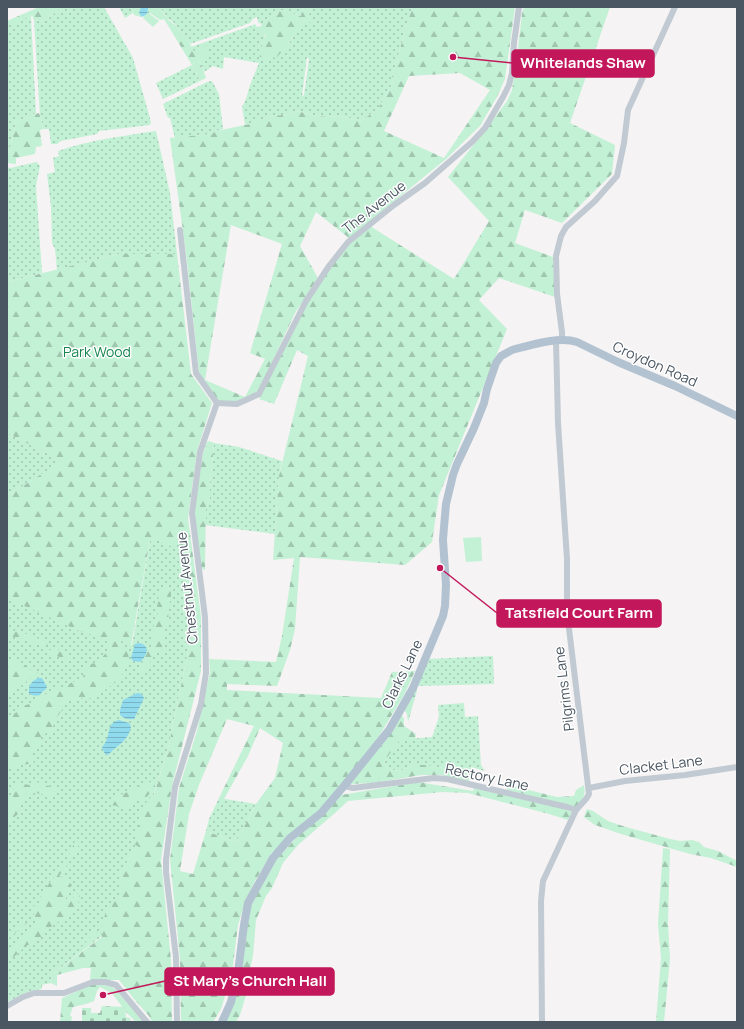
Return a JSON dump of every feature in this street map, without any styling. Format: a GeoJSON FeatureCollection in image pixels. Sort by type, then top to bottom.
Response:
{"type":"FeatureCollection","features":[{"type":"Feature","properties":{"kind":"main road","name":"Croydon Road"},"geometry":{"type":"LineString","coordinates":[[559,340],[576,342],[618,362],[675,386],[737,416]]}},
{"type":"Feature","properties":{"kind":"main road","name":"Clarks Lane"},"geometry":{"type":"LineString","coordinates":[[222,1022],[231,1002],[238,972],[248,903],[255,890],[277,853],[290,838],[321,813],[389,730],[413,688],[441,622],[446,586],[443,535],[446,504],[457,464],[484,403],[487,388],[496,363],[501,356],[512,350],[559,340]]}},
{"type":"Feature","properties":{"kind":"street","name":"The Avenue"},"geometry":{"type":"LineString","coordinates":[[217,403],[237,404],[259,394],[306,302],[328,266],[348,242],[394,204],[425,183],[485,128],[504,97],[512,73],[514,43],[520,7]]}},
{"type":"Feature","properties":{"kind":"street","name":"Pilgrims Lane"},"geometry":{"type":"LineString","coordinates":[[589,788],[567,612],[567,559],[558,422],[559,340],[562,332],[557,294],[556,256],[561,236],[566,227],[595,201],[617,176],[624,143],[628,110],[675,7]]}},
{"type":"Feature","properties":{"kind":"street"},"geometry":{"type":"LineString","coordinates":[[180,230],[196,373],[217,403]]}},
{"type":"Feature","properties":{"kind":"street","name":"Chestnut Avenue"},"geometry":{"type":"LineString","coordinates":[[177,1022],[176,957],[166,872],[166,860],[175,787],[201,704],[206,673],[205,617],[192,513],[200,452],[217,403]]}},
{"type":"Feature","properties":{"kind":"street","name":"Clacket Lane"},"geometry":{"type":"LineString","coordinates":[[589,788],[625,781],[685,775],[737,767]]}},
{"type":"Feature","properties":{"kind":"street","name":"Rectory Lane"},"geometry":{"type":"LineString","coordinates":[[344,786],[353,788],[434,778],[447,779],[576,810]]}},
{"type":"Feature","properties":{"kind":"street"},"geometry":{"type":"LineString","coordinates":[[542,1022],[541,901],[543,881],[576,810],[589,794],[589,788]]}},
{"type":"Feature","properties":{"kind":"street"},"geometry":{"type":"LineString","coordinates":[[7,1006],[34,993],[64,993],[93,982],[105,982],[116,985],[147,1022]]}},
{"type":"Feature","properties":{"kind":"green space"},"geometry":{"type":"Polygon","coordinates":[[[39,7],[73,7],[74,9],[68,11],[67,9],[59,10],[42,21],[34,20],[32,15],[31,17],[7,26],[7,21],[39,7]]]}},
{"type":"Feature","properties":{"kind":"green space"},"geometry":{"type":"Polygon","coordinates":[[[73,7],[104,7],[133,58],[151,122],[150,125],[99,131],[97,134],[61,141],[57,144],[51,144],[49,129],[44,129],[40,116],[34,20],[45,20],[58,10],[67,9],[67,11],[73,9],[73,7]]]}},
{"type":"Feature","properties":{"kind":"green space"},"geometry":{"type":"Polygon","coordinates":[[[119,7],[131,7],[133,13],[125,18],[119,7]]]}},
{"type":"Feature","properties":{"kind":"green space"},"geometry":{"type":"Polygon","coordinates":[[[131,7],[160,7],[166,17],[177,27],[191,45],[206,78],[200,81],[164,19],[160,20],[150,13],[141,17],[134,15],[131,7]]]}},
{"type":"Feature","properties":{"kind":"green space"},"geometry":{"type":"Polygon","coordinates":[[[160,7],[304,7],[301,16],[281,10],[262,25],[258,22],[257,17],[250,23],[190,44],[173,22],[167,18],[160,7]]]}},
{"type":"Feature","properties":{"kind":"green space"},"geometry":{"type":"Polygon","coordinates":[[[304,7],[311,7],[308,18],[313,19],[312,23],[304,21],[286,47],[276,58],[272,57],[259,61],[262,45],[266,39],[265,35],[259,32],[257,27],[261,26],[264,22],[281,10],[301,16],[304,7]]]}},
{"type":"Feature","properties":{"kind":"green space"},"geometry":{"type":"Polygon","coordinates":[[[311,7],[412,7],[392,77],[396,77],[378,109],[361,121],[338,116],[318,116],[297,111],[284,115],[268,116],[263,120],[258,120],[245,125],[242,107],[259,63],[224,57],[223,69],[213,66],[204,72],[191,47],[255,24],[266,39],[262,45],[266,59],[285,48],[301,24],[308,18],[311,7]],[[307,57],[302,96],[304,95],[309,59],[307,57]]]}},
{"type":"Feature","properties":{"kind":"green space"},"geometry":{"type":"Polygon","coordinates":[[[412,7],[515,7],[505,79],[498,95],[480,126],[446,159],[349,238],[316,212],[300,246],[318,278],[295,313],[258,392],[238,401],[218,401],[205,384],[199,372],[186,253],[170,138],[212,134],[216,131],[263,120],[268,116],[284,115],[297,111],[318,116],[338,116],[361,121],[378,109],[396,77],[392,77],[412,7]],[[460,73],[409,76],[384,131],[444,158],[490,90],[460,73]],[[231,225],[205,380],[245,397],[265,359],[250,353],[282,244],[231,225]]]}},
{"type":"Feature","properties":{"kind":"green space"},"geometry":{"type":"Polygon","coordinates":[[[524,7],[610,7],[570,123],[615,145],[612,174],[562,223],[525,210],[515,243],[553,257],[555,297],[499,278],[479,300],[507,329],[439,495],[432,542],[405,565],[300,557],[295,629],[290,650],[277,686],[227,684],[227,690],[381,698],[392,672],[415,671],[404,695],[373,746],[319,810],[271,854],[254,883],[245,902],[238,925],[232,973],[221,1009],[213,1022],[181,1022],[180,958],[170,860],[179,788],[197,731],[210,672],[209,659],[276,662],[282,636],[294,558],[273,560],[279,476],[308,356],[297,350],[274,404],[259,399],[312,294],[347,244],[370,226],[454,279],[489,221],[448,177],[507,101],[512,90],[524,7]],[[227,719],[199,785],[189,814],[180,871],[193,874],[206,831],[236,842],[256,804],[275,778],[283,743],[260,728],[248,756],[224,799],[219,798],[254,726],[227,719]]]}},
{"type":"Feature","properties":{"kind":"green space"},"geometry":{"type":"Polygon","coordinates":[[[147,12],[159,21],[153,27],[143,18],[147,12]]]}},
{"type":"Feature","properties":{"kind":"green space"},"geometry":{"type":"Polygon","coordinates":[[[31,17],[36,113],[16,122],[9,153],[7,152],[7,26],[21,19],[31,17]]]}},
{"type":"Feature","properties":{"kind":"green space"},"geometry":{"type":"Polygon","coordinates":[[[210,45],[206,61],[196,59],[199,46],[210,45]]]}},
{"type":"Feature","properties":{"kind":"green space"},"geometry":{"type":"Polygon","coordinates":[[[192,65],[200,81],[163,99],[156,83],[192,65]]]}},
{"type":"Feature","properties":{"kind":"green space"},"geometry":{"type":"Polygon","coordinates":[[[212,81],[219,94],[223,129],[216,131],[213,134],[175,138],[170,118],[168,118],[163,104],[207,82],[212,81]]]}},
{"type":"Feature","properties":{"kind":"green space"},"geometry":{"type":"Polygon","coordinates":[[[39,113],[44,129],[40,130],[42,146],[36,147],[35,154],[16,158],[16,164],[7,163],[7,152],[9,153],[16,122],[39,113]]]}},
{"type":"Feature","properties":{"kind":"green space"},"geometry":{"type":"Polygon","coordinates":[[[156,131],[170,193],[177,254],[119,254],[57,270],[55,249],[52,243],[51,207],[47,174],[55,172],[53,158],[59,156],[58,151],[70,147],[106,139],[156,131]]]}},
{"type":"Feature","properties":{"kind":"green space"},"geometry":{"type":"Polygon","coordinates":[[[37,162],[40,166],[36,186],[42,273],[7,282],[7,167],[10,168],[37,162]]]}},
{"type":"Feature","properties":{"kind":"green space","name":"Park Wood"},"geometry":{"type":"Polygon","coordinates":[[[119,254],[177,254],[191,374],[212,403],[197,451],[188,518],[201,617],[201,671],[172,786],[161,860],[171,960],[172,1022],[152,1022],[149,1016],[119,980],[90,980],[91,968],[83,968],[57,975],[57,986],[51,983],[52,974],[102,937],[101,923],[111,904],[120,893],[118,889],[121,879],[121,871],[131,853],[137,851],[138,846],[133,844],[139,830],[139,820],[142,811],[148,799],[154,795],[169,744],[195,618],[184,546],[178,543],[170,546],[163,542],[150,540],[131,645],[121,641],[120,645],[128,650],[129,659],[124,672],[117,681],[100,694],[88,699],[78,698],[66,702],[62,710],[53,721],[52,731],[41,737],[40,747],[30,754],[34,763],[19,765],[15,770],[7,767],[7,717],[26,705],[35,702],[50,691],[59,689],[83,677],[89,664],[97,663],[107,652],[108,642],[94,635],[84,633],[7,598],[7,496],[62,461],[7,433],[7,282],[119,254]]]}},
{"type":"Feature","properties":{"kind":"green space"},"geometry":{"type":"Polygon","coordinates":[[[175,396],[182,532],[195,618],[169,744],[114,927],[52,974],[51,983],[42,985],[42,989],[30,991],[7,1002],[7,587],[34,603],[132,645],[175,396]]]}},
{"type":"Feature","properties":{"kind":"green space"},"geometry":{"type":"Polygon","coordinates":[[[7,433],[63,461],[7,496],[7,433]]]}},
{"type":"Feature","properties":{"kind":"green space"},"geometry":{"type":"Polygon","coordinates":[[[209,441],[214,443],[210,500],[206,506],[205,570],[201,568],[194,513],[203,453],[207,442],[209,441]]]}},
{"type":"Feature","properties":{"kind":"green space"},"geometry":{"type":"Polygon","coordinates":[[[214,443],[239,447],[282,461],[279,476],[275,534],[205,525],[206,506],[210,500],[214,443]]]}},
{"type":"Feature","properties":{"kind":"green space"},"geometry":{"type":"Polygon","coordinates":[[[481,537],[482,561],[466,562],[463,538],[481,537]]]}},
{"type":"Feature","properties":{"kind":"green space"},"geometry":{"type":"Polygon","coordinates":[[[164,587],[170,587],[171,593],[168,611],[170,622],[166,623],[163,634],[165,648],[162,651],[156,652],[147,673],[144,674],[139,672],[149,648],[152,646],[152,635],[158,613],[157,608],[159,594],[164,587]]]}},
{"type":"Feature","properties":{"kind":"green space"},"geometry":{"type":"Polygon","coordinates":[[[7,628],[47,642],[48,648],[20,638],[7,636],[7,628]]]}},
{"type":"Feature","properties":{"kind":"green space"},"geometry":{"type":"Polygon","coordinates":[[[57,648],[66,656],[68,660],[47,651],[57,648]]]}},
{"type":"Feature","properties":{"kind":"green space"},"geometry":{"type":"Polygon","coordinates":[[[493,656],[494,684],[417,686],[428,659],[493,656]]]}},
{"type":"Feature","properties":{"kind":"green space"},"geometry":{"type":"Polygon","coordinates":[[[15,660],[24,664],[31,670],[38,672],[24,684],[7,694],[7,661],[15,660]]]}},
{"type":"Feature","properties":{"kind":"green space"},"geometry":{"type":"Polygon","coordinates":[[[417,686],[417,691],[408,722],[407,714],[404,710],[417,686]]]}},
{"type":"Feature","properties":{"kind":"green space"},"geometry":{"type":"Polygon","coordinates":[[[464,703],[465,717],[478,716],[481,765],[485,771],[471,767],[469,781],[463,780],[452,770],[438,767],[415,765],[399,771],[388,769],[384,762],[400,739],[432,737],[439,717],[438,705],[464,703]]]}},
{"type":"Feature","properties":{"kind":"green space"},"geometry":{"type":"Polygon","coordinates":[[[401,714],[404,719],[404,726],[416,734],[415,739],[400,739],[384,762],[388,769],[399,771],[415,765],[426,765],[460,773],[463,776],[463,780],[441,775],[421,775],[373,783],[349,784],[401,714]]]}},
{"type":"Feature","properties":{"kind":"green space"},"geometry":{"type":"Polygon","coordinates":[[[34,781],[56,789],[56,793],[49,796],[37,793],[27,794],[20,804],[18,814],[8,822],[7,825],[7,803],[15,786],[19,783],[29,785],[34,781]]]}},
{"type":"Feature","properties":{"kind":"green space"},"geometry":{"type":"Polygon","coordinates":[[[150,782],[155,782],[148,796],[133,801],[130,808],[111,805],[113,799],[116,797],[150,782]]]}},
{"type":"Feature","properties":{"kind":"green space"},"geometry":{"type":"Polygon","coordinates":[[[418,782],[473,791],[474,788],[562,808],[572,812],[568,820],[468,793],[442,792],[348,801],[298,845],[283,863],[272,888],[266,896],[256,920],[253,956],[247,992],[240,1015],[236,1022],[225,1022],[250,907],[276,860],[294,840],[341,795],[418,782]]]}},
{"type":"Feature","properties":{"kind":"green space"},"geometry":{"type":"Polygon","coordinates":[[[508,785],[557,797],[574,796],[576,790],[584,785],[585,792],[576,807],[507,790],[508,785]]]}},
{"type":"Feature","properties":{"kind":"green space"},"geometry":{"type":"Polygon","coordinates":[[[219,798],[256,804],[236,842],[206,831],[209,819],[219,798]]]}},
{"type":"Feature","properties":{"kind":"green space"},"geometry":{"type":"Polygon","coordinates":[[[587,809],[593,811],[608,821],[626,827],[670,839],[680,841],[692,840],[699,842],[704,847],[718,851],[737,861],[737,867],[711,858],[690,854],[621,834],[595,825],[584,817],[587,809]]]}},
{"type":"Feature","properties":{"kind":"green space"},"geometry":{"type":"Polygon","coordinates":[[[77,839],[79,844],[75,854],[59,876],[66,879],[72,885],[67,893],[65,903],[80,891],[79,901],[70,914],[52,926],[39,939],[26,946],[7,963],[7,952],[24,933],[37,923],[31,909],[36,904],[42,904],[44,900],[40,898],[42,893],[67,860],[77,839]]]}},
{"type":"Feature","properties":{"kind":"green space"},"geometry":{"type":"Polygon","coordinates":[[[663,848],[670,849],[668,923],[670,959],[664,1022],[656,1022],[661,958],[658,924],[663,848]]]}},
{"type":"Feature","properties":{"kind":"green space"},"geometry":{"type":"Polygon","coordinates":[[[22,921],[27,923],[7,940],[8,935],[22,921]]]}},
{"type":"Feature","properties":{"kind":"green space"},"geometry":{"type":"Polygon","coordinates":[[[96,931],[98,933],[89,945],[84,949],[81,948],[94,932],[96,931]]]}},
{"type":"Feature","properties":{"kind":"green space"},"geometry":{"type":"Polygon","coordinates":[[[101,984],[114,988],[144,1022],[136,1022],[126,1012],[112,993],[100,987],[94,1001],[73,1007],[70,1015],[72,1017],[71,1022],[60,1022],[62,998],[91,985],[101,984]]]}},
{"type":"Feature","properties":{"kind":"green space"},"geometry":{"type":"Polygon","coordinates":[[[102,1006],[125,1007],[126,1017],[130,1018],[131,1022],[82,1022],[82,1008],[91,1008],[91,1013],[100,1013],[102,1006]]]}},
{"type":"Feature","properties":{"kind":"water"},"geometry":{"type":"Polygon","coordinates":[[[141,7],[148,7],[147,14],[142,17],[139,13],[141,7]]]}},
{"type":"Feature","properties":{"kind":"water"},"geometry":{"type":"Polygon","coordinates":[[[139,643],[145,646],[147,651],[140,662],[133,661],[131,658],[135,644],[139,643]]]}},
{"type":"Feature","properties":{"kind":"water"},"geometry":{"type":"Polygon","coordinates":[[[38,678],[42,678],[47,687],[40,695],[36,696],[29,693],[29,688],[32,682],[38,678]]]}},
{"type":"Feature","properties":{"kind":"water"},"geometry":{"type":"Polygon","coordinates":[[[140,693],[144,698],[134,719],[128,719],[120,715],[123,700],[140,693]]]}},
{"type":"Feature","properties":{"kind":"water"},"geometry":{"type":"Polygon","coordinates":[[[119,720],[129,723],[131,727],[130,732],[123,742],[108,755],[105,754],[102,747],[107,739],[110,727],[119,720]]]}},
{"type":"Feature","properties":{"kind":"place","name":"Whitelands Shaw"},"geometry":{"type":"Point","coordinates":[453,57]}},
{"type":"Feature","properties":{"kind":"place","name":"Tatsfield Court Farm"},"geometry":{"type":"Point","coordinates":[440,568]}},
{"type":"Feature","properties":{"kind":"place","name":"St Mary's Church Hall"},"geometry":{"type":"Point","coordinates":[103,995]}}]}
